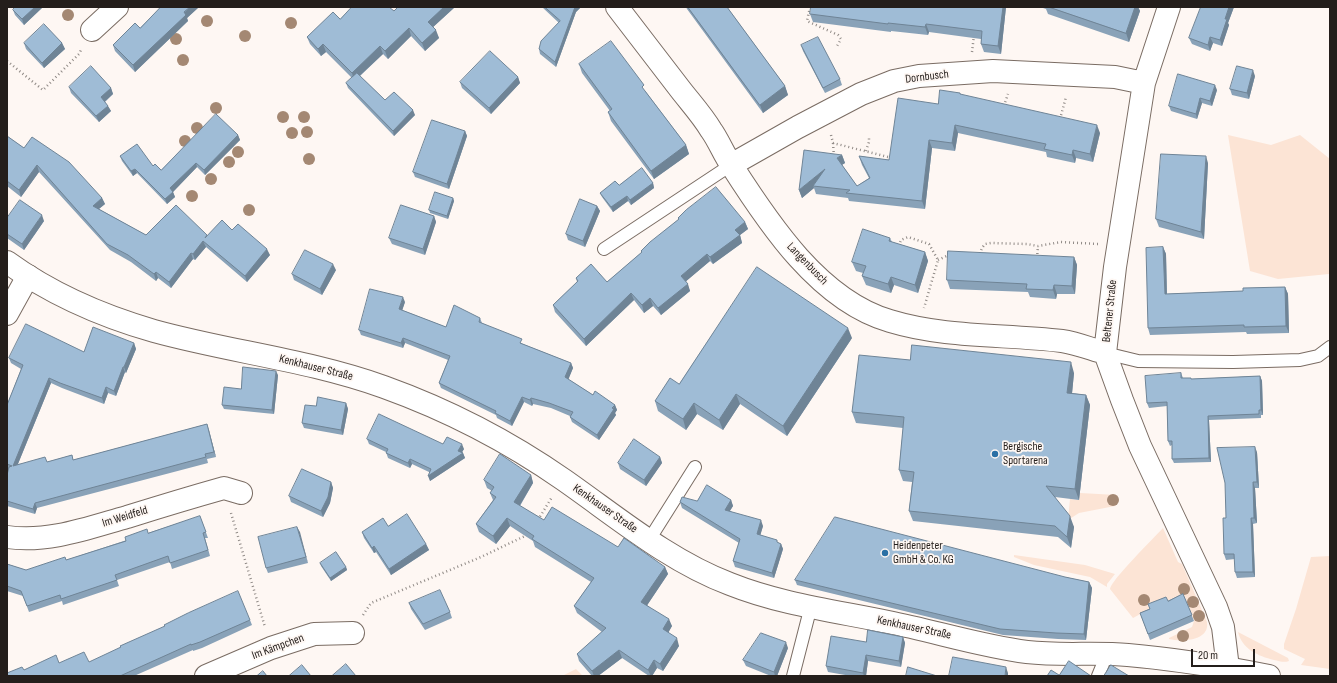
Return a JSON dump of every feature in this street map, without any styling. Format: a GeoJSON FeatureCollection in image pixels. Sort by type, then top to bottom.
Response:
{"type":"FeatureCollection","features":[{"type":"Feature","properties":{"kind":"street"},"geometry":{"type":"LineString","coordinates":[[92,30],[117,7]]}},
{"type":"Feature","properties":{"kind":"street","name":"Langenbusch"},"geometry":{"type":"LineString","coordinates":[[617,7],[711,129],[731,165],[767,218],[797,256],[826,285],[851,302],[888,321],[920,328],[949,332],[1064,342],[1105,353]]}},
{"type":"Feature","properties":{"kind":"street","name":"Beltener Straße"},"geometry":{"type":"LineString","coordinates":[[1169,7],[1144,83],[1118,246],[1105,353],[1140,446],[1216,607],[1223,627],[1229,672]]}},
{"type":"Feature","properties":{"kind":"street","name":"Dornbusch"},"geometry":{"type":"LineString","coordinates":[[731,165],[861,94],[894,81],[919,76],[993,71],[1115,77],[1144,83]]}},
{"type":"Feature","properties":{"kind":"street","name":"Kenkhauser Straße"},"geometry":{"type":"LineString","coordinates":[[7,262],[65,297],[100,312],[154,331],[316,367],[376,384],[430,405],[479,429],[531,458],[649,540],[689,565],[727,584],[769,597],[1005,648],[1035,652],[1140,656],[1229,672],[1269,676]]}},
{"type":"Feature","properties":{"kind":"street"},"geometry":{"type":"LineString","coordinates":[[7,314],[28,276]]}},
{"type":"Feature","properties":{"kind":"street","name":"Im Weidfeld"},"geometry":{"type":"LineString","coordinates":[[7,537],[24,539],[53,537],[232,490]]}},
{"type":"Feature","properties":{"kind":"street","name":"Im Kämpchen"},"geometry":{"type":"LineString","coordinates":[[206,676],[271,648],[314,634],[353,633]]}},
{"type":"Feature","properties":{"kind":"lane"},"geometry":{"type":"LineString","coordinates":[[604,249],[731,165]]}},
{"type":"Feature","properties":{"kind":"lane"},"geometry":{"type":"LineString","coordinates":[[1105,353],[1138,361],[1233,362],[1300,360],[1318,356],[1330,347]]}},
{"type":"Feature","properties":{"kind":"lane"},"geometry":{"type":"LineString","coordinates":[[649,540],[695,467]]}},
{"type":"Feature","properties":{"kind":"lane"},"geometry":{"type":"LineString","coordinates":[[793,676],[811,606]]}},
{"type":"Feature","properties":{"kind":"lane"},"geometry":{"type":"LineString","coordinates":[[1098,676],[1107,654]]}},
{"type":"Feature","properties":{"kind":"path"},"geometry":{"type":"LineString","coordinates":[[810,7],[807,21],[838,35],[841,39],[836,48]]}},
{"type":"Feature","properties":{"kind":"path"},"geometry":{"type":"LineString","coordinates":[[969,72],[975,29]]}},
{"type":"Feature","properties":{"kind":"path"},"geometry":{"type":"LineString","coordinates":[[7,61],[43,90],[79,54],[92,30]]}},
{"type":"Feature","properties":{"kind":"path"},"geometry":{"type":"LineString","coordinates":[[822,114],[829,128],[833,143],[834,157]]}},
{"type":"Feature","properties":{"kind":"path"},"geometry":{"type":"LineString","coordinates":[[866,151],[869,136]]}},
{"type":"Feature","properties":{"kind":"path"},"geometry":{"type":"LineString","coordinates":[[833,143],[894,158],[893,163]]}},
{"type":"Feature","properties":{"kind":"path"},"geometry":{"type":"LineString","coordinates":[[898,247],[900,240],[908,237],[929,244],[938,260],[920,328]]}},
{"type":"Feature","properties":{"kind":"path"},"geometry":{"type":"LineString","coordinates":[[980,258],[982,248],[985,244],[991,243],[1028,244],[1038,246],[1062,242],[1118,246]]}},
{"type":"Feature","properties":{"kind":"path"},"geometry":{"type":"LineString","coordinates":[[1036,259],[1038,246]]}},
{"type":"Feature","properties":{"kind":"path"},"geometry":{"type":"LineString","coordinates":[[938,260],[951,254],[958,255]]}},
{"type":"Feature","properties":{"kind":"path"},"geometry":{"type":"LineString","coordinates":[[536,522],[564,480]]}},
{"type":"Feature","properties":{"kind":"path"},"geometry":{"type":"LineString","coordinates":[[232,490],[271,648]]}},
{"type":"Feature","properties":{"kind":"path"},"geometry":{"type":"LineString","coordinates":[[353,633],[371,602],[481,557],[528,534]]}},
{"type":"Feature","properties":{"kind":"shaded area"},"geometry":{"type":"Polygon","coordinates":[[[1228,135],[1271,145],[1300,135],[1330,159],[1329,274],[1278,279],[1250,271],[1228,135]]]}},
{"type":"Feature","properties":{"kind":"shaded area"},"geometry":{"type":"Polygon","coordinates":[[[1080,493],[1117,495],[1118,503],[1115,506],[1079,513],[1068,520],[1070,499],[1079,500],[1080,493]]]}},
{"type":"Feature","properties":{"kind":"shaded area"},"geometry":{"type":"Polygon","coordinates":[[[1163,528],[1178,562],[1182,564],[1207,622],[1207,628],[1204,633],[1200,637],[1194,639],[1169,639],[1192,627],[1194,621],[1185,600],[1173,605],[1170,600],[1159,604],[1133,618],[1110,589],[1117,577],[1163,528]]]}},
{"type":"Feature","properties":{"kind":"shaded area"},"geometry":{"type":"Polygon","coordinates":[[[1014,555],[1085,565],[1115,574],[1107,584],[1107,587],[1090,577],[1034,565],[1014,557],[1014,555]]]}},
{"type":"Feature","properties":{"kind":"shaded area"},"geometry":{"type":"Polygon","coordinates":[[[1330,556],[1330,669],[1301,665],[1305,659],[1284,649],[1284,644],[1311,557],[1330,556]]]}},
{"type":"Feature","properties":{"kind":"shaded area"},"geometry":{"type":"Polygon","coordinates":[[[1238,632],[1288,658],[1289,661],[1280,661],[1257,654],[1243,643],[1238,632]]]}},
{"type":"Feature","properties":{"kind":"shaded area"},"geometry":{"type":"Polygon","coordinates":[[[576,669],[583,676],[562,676],[576,669]]]}},
{"type":"Feature","properties":{"kind":"building"},"geometry":{"type":"Polygon","coordinates":[[[15,7],[35,7],[22,19],[13,10],[15,7]]]}},
{"type":"Feature","properties":{"kind":"building"},"geometry":{"type":"Polygon","coordinates":[[[161,7],[190,7],[184,12],[186,15],[133,65],[113,45],[135,23],[140,28],[161,7]]]}},
{"type":"Feature","properties":{"kind":"building"},"geometry":{"type":"Polygon","coordinates":[[[352,7],[389,7],[394,11],[398,7],[444,7],[428,22],[436,30],[422,43],[409,28],[385,51],[380,46],[352,73],[323,44],[318,49],[307,37],[333,12],[340,19],[352,7]]]}},
{"type":"Feature","properties":{"kind":"building"},"geometry":{"type":"Polygon","coordinates":[[[545,7],[575,7],[555,62],[539,49],[541,41],[560,21],[545,7]]]}},
{"type":"Feature","properties":{"kind":"building"},"geometry":{"type":"Polygon","coordinates":[[[688,7],[727,7],[785,86],[760,105],[688,7]]]}},
{"type":"Feature","properties":{"kind":"building"},"geometry":{"type":"Polygon","coordinates":[[[811,7],[1003,7],[998,46],[981,44],[982,31],[926,24],[925,27],[888,24],[810,14],[811,7]]]}},
{"type":"Feature","properties":{"kind":"building"},"geometry":{"type":"Polygon","coordinates":[[[1049,7],[1135,7],[1126,33],[1049,7]]]}},
{"type":"Feature","properties":{"kind":"building"},"geometry":{"type":"Polygon","coordinates":[[[1201,7],[1229,7],[1225,19],[1227,19],[1220,40],[1210,37],[1208,45],[1189,38],[1201,7]]]}},
{"type":"Feature","properties":{"kind":"building"},"geometry":{"type":"Polygon","coordinates":[[[44,24],[62,43],[42,63],[24,43],[44,24]]]}},
{"type":"Feature","properties":{"kind":"building"},"geometry":{"type":"Polygon","coordinates":[[[818,37],[840,79],[823,88],[801,45],[818,37]]]}},
{"type":"Feature","properties":{"kind":"building"},"geometry":{"type":"Polygon","coordinates":[[[611,41],[644,85],[642,87],[686,145],[651,171],[608,112],[612,109],[579,64],[611,41]]]}},
{"type":"Feature","properties":{"kind":"building"},"geometry":{"type":"Polygon","coordinates":[[[490,51],[518,77],[489,108],[460,82],[490,51]]]}},
{"type":"Feature","properties":{"kind":"building"},"geometry":{"type":"Polygon","coordinates":[[[91,66],[111,88],[101,97],[108,106],[96,116],[69,87],[91,66]]]}},
{"type":"Feature","properties":{"kind":"building"},"geometry":{"type":"Polygon","coordinates":[[[1237,66],[1253,70],[1247,93],[1230,89],[1237,66]]]}},
{"type":"Feature","properties":{"kind":"building"},"geometry":{"type":"Polygon","coordinates":[[[357,73],[385,100],[394,92],[413,110],[393,131],[346,83],[357,73]]]}},
{"type":"Feature","properties":{"kind":"building"},"geometry":{"type":"Polygon","coordinates":[[[1178,74],[1215,85],[1210,101],[1200,98],[1196,114],[1169,106],[1178,74]]]}},
{"type":"Feature","properties":{"kind":"building"},"geometry":{"type":"Polygon","coordinates":[[[940,90],[960,93],[1097,125],[1090,154],[1073,150],[1072,155],[1044,149],[1046,144],[955,125],[952,143],[929,140],[922,201],[846,193],[850,190],[813,186],[825,169],[799,190],[804,150],[842,155],[837,158],[857,186],[870,178],[859,156],[889,160],[898,98],[938,104],[940,90]]]}},
{"type":"Feature","properties":{"kind":"building"},"geometry":{"type":"Polygon","coordinates":[[[216,114],[238,135],[204,170],[196,163],[170,188],[173,192],[165,199],[135,169],[131,171],[120,156],[137,144],[153,166],[155,164],[161,170],[216,114]]]}},
{"type":"Feature","properties":{"kind":"building"},"geometry":{"type":"Polygon","coordinates":[[[432,120],[465,131],[447,184],[413,172],[432,120]]]}},
{"type":"Feature","properties":{"kind":"building"},"geometry":{"type":"Polygon","coordinates":[[[7,136],[24,148],[32,137],[69,162],[102,198],[93,206],[146,235],[176,205],[207,235],[205,238],[222,220],[232,230],[238,224],[267,249],[245,276],[203,241],[193,254],[191,253],[169,282],[156,272],[154,274],[128,255],[107,244],[37,165],[19,190],[7,181],[7,136]]]}},
{"type":"Feature","properties":{"kind":"building"},"geometry":{"type":"Polygon","coordinates":[[[1161,154],[1206,156],[1201,232],[1156,219],[1161,154]]]}},
{"type":"Feature","properties":{"kind":"building"},"geometry":{"type":"Polygon","coordinates":[[[642,168],[653,183],[630,200],[627,196],[611,207],[600,193],[615,181],[619,185],[642,168]]]}},
{"type":"Feature","properties":{"kind":"building"},"geometry":{"type":"Polygon","coordinates":[[[716,187],[745,222],[735,230],[740,235],[710,257],[707,254],[681,276],[688,284],[658,308],[650,298],[642,305],[631,293],[584,339],[553,305],[578,281],[576,278],[591,264],[607,282],[642,252],[641,251],[650,242],[679,219],[678,218],[686,210],[716,187]]]}},
{"type":"Feature","properties":{"kind":"building"},"geometry":{"type":"Polygon","coordinates":[[[435,192],[453,198],[447,216],[429,210],[435,192]]]}},
{"type":"Feature","properties":{"kind":"building"},"geometry":{"type":"Polygon","coordinates":[[[580,199],[597,206],[583,241],[566,234],[580,199]]]}},
{"type":"Feature","properties":{"kind":"building"},"geometry":{"type":"Polygon","coordinates":[[[20,200],[42,215],[22,244],[7,234],[7,218],[20,200]]]}},
{"type":"Feature","properties":{"kind":"building"},"geometry":{"type":"Polygon","coordinates":[[[401,205],[434,216],[423,249],[389,238],[401,205]]]}},
{"type":"Feature","properties":{"kind":"building"},"geometry":{"type":"Polygon","coordinates":[[[863,229],[890,238],[889,241],[925,252],[915,285],[891,277],[888,284],[862,276],[866,266],[852,262],[863,229]]]}},
{"type":"Feature","properties":{"kind":"building"},"geometry":{"type":"Polygon","coordinates":[[[1163,247],[1165,294],[1243,291],[1243,288],[1285,287],[1286,326],[1244,327],[1244,325],[1148,328],[1146,248],[1163,247]]]}},
{"type":"Feature","properties":{"kind":"building"},"geometry":{"type":"Polygon","coordinates":[[[305,250],[333,264],[320,289],[292,274],[305,250]]]}},
{"type":"Feature","properties":{"kind":"building"},"geometry":{"type":"Polygon","coordinates":[[[948,251],[1074,257],[1072,286],[1054,285],[1053,290],[1026,289],[1027,284],[947,280],[948,251]]]}},
{"type":"Feature","properties":{"kind":"building"},"geometry":{"type":"Polygon","coordinates":[[[757,267],[848,328],[783,426],[736,394],[719,420],[694,403],[683,419],[655,401],[670,378],[679,384],[757,267]]]}},
{"type":"Feature","properties":{"kind":"building"},"geometry":{"type":"Polygon","coordinates":[[[370,289],[403,297],[399,309],[446,327],[454,305],[480,318],[479,322],[522,339],[520,343],[571,363],[565,377],[593,395],[595,391],[615,405],[612,408],[614,409],[597,435],[570,417],[573,412],[531,398],[530,400],[522,397],[510,421],[495,413],[496,411],[439,383],[450,356],[403,338],[401,343],[359,330],[370,289]]]}},
{"type":"Feature","properties":{"kind":"building"},"geometry":{"type":"Polygon","coordinates":[[[26,324],[84,352],[93,327],[134,343],[114,391],[106,387],[102,398],[49,378],[13,466],[45,457],[47,462],[72,455],[73,460],[207,424],[214,452],[205,454],[206,457],[35,503],[33,509],[7,501],[7,475],[9,467],[12,466],[7,464],[7,405],[23,365],[9,358],[26,324]]]}},
{"type":"Feature","properties":{"kind":"building","name":"Bergische Sportarena"},"geometry":{"type":"Polygon","coordinates":[[[912,345],[1071,362],[1067,393],[1086,395],[1075,489],[1046,486],[1070,516],[1067,537],[1055,526],[909,511],[914,472],[899,470],[904,417],[852,412],[859,355],[910,360],[912,345]]]}},
{"type":"Feature","properties":{"kind":"building"},"geometry":{"type":"Polygon","coordinates":[[[243,367],[276,371],[272,410],[222,405],[224,387],[241,389],[243,367]]]}},
{"type":"Feature","properties":{"kind":"building"},"geometry":{"type":"Polygon","coordinates":[[[1181,373],[1181,378],[1191,379],[1260,376],[1261,410],[1259,410],[1259,414],[1208,416],[1209,458],[1172,459],[1172,441],[1168,441],[1167,402],[1147,403],[1145,376],[1181,373]]]}},
{"type":"Feature","properties":{"kind":"building"},"geometry":{"type":"Polygon","coordinates":[[[318,397],[346,403],[341,430],[302,423],[305,405],[316,406],[318,397]]]}},
{"type":"Feature","properties":{"kind":"building"},"geometry":{"type":"Polygon","coordinates":[[[379,414],[443,444],[447,437],[462,444],[458,451],[463,453],[428,476],[431,469],[410,459],[408,463],[386,453],[388,449],[367,439],[379,414]]]}},
{"type":"Feature","properties":{"kind":"building"},"geometry":{"type":"Polygon","coordinates":[[[634,439],[660,457],[644,480],[618,463],[634,439]]]}},
{"type":"Feature","properties":{"kind":"building"},"geometry":{"type":"Polygon","coordinates":[[[1255,447],[1257,482],[1253,482],[1254,518],[1251,518],[1253,572],[1235,572],[1234,554],[1224,554],[1223,518],[1226,518],[1225,483],[1217,448],[1255,447]]]}},
{"type":"Feature","properties":{"kind":"building"},"geometry":{"type":"Polygon","coordinates":[[[500,454],[531,475],[514,502],[544,520],[552,507],[618,547],[624,538],[665,567],[641,602],[669,619],[663,629],[677,638],[660,664],[654,660],[648,670],[619,650],[592,671],[577,654],[606,628],[574,606],[594,578],[532,539],[534,536],[507,518],[493,536],[476,524],[496,497],[490,493],[494,487],[484,480],[500,454]]]}},
{"type":"Feature","properties":{"kind":"building"},"geometry":{"type":"Polygon","coordinates":[[[302,469],[331,482],[328,497],[321,511],[289,496],[302,469]]]}},
{"type":"Feature","properties":{"kind":"building"},"geometry":{"type":"Polygon","coordinates":[[[707,485],[731,500],[725,510],[761,520],[757,534],[777,540],[777,542],[781,544],[772,573],[733,561],[740,539],[680,502],[682,497],[697,501],[707,485]]]}},
{"type":"Feature","properties":{"kind":"building"},"geometry":{"type":"Polygon","coordinates":[[[407,514],[426,544],[389,569],[374,546],[372,548],[362,532],[383,518],[388,526],[407,514]]]}},
{"type":"Feature","properties":{"kind":"building"},"geometry":{"type":"Polygon","coordinates":[[[200,516],[206,532],[203,533],[208,550],[170,563],[168,556],[115,575],[117,580],[61,599],[60,595],[27,606],[21,591],[7,586],[7,564],[26,570],[65,557],[66,560],[126,541],[125,537],[147,529],[148,533],[200,516]]]}},
{"type":"Feature","properties":{"kind":"building","name":"Heidenpeter GmbH & Co. KG"},"geometry":{"type":"Polygon","coordinates":[[[835,517],[1089,582],[1084,634],[1000,629],[795,580],[835,517]]]}},
{"type":"Feature","properties":{"kind":"building"},"geometry":{"type":"Polygon","coordinates":[[[297,527],[306,557],[266,568],[258,537],[297,527]]]}},
{"type":"Feature","properties":{"kind":"building"},"geometry":{"type":"Polygon","coordinates":[[[336,552],[346,567],[330,578],[320,563],[336,552]]]}},
{"type":"Feature","properties":{"kind":"building"},"geometry":{"type":"Polygon","coordinates":[[[440,590],[450,612],[423,624],[409,603],[440,590]]]}},
{"type":"Feature","properties":{"kind":"building"},"geometry":{"type":"Polygon","coordinates":[[[238,591],[250,620],[200,642],[191,644],[120,676],[7,676],[7,673],[22,667],[24,670],[56,655],[59,663],[84,652],[89,662],[165,626],[164,625],[188,613],[238,591]]]}},
{"type":"Feature","properties":{"kind":"building"},"geometry":{"type":"Polygon","coordinates":[[[1183,594],[1192,615],[1148,634],[1140,613],[1150,609],[1148,604],[1166,597],[1168,601],[1183,594]]]}},
{"type":"Feature","properties":{"kind":"building"},"geometry":{"type":"Polygon","coordinates":[[[868,630],[903,637],[899,661],[866,655],[863,673],[826,666],[831,636],[866,642],[868,630]]]}},
{"type":"Feature","properties":{"kind":"building"},"geometry":{"type":"Polygon","coordinates":[[[761,633],[786,642],[774,672],[743,660],[761,633]]]}},
{"type":"Feature","properties":{"kind":"building"},"geometry":{"type":"Polygon","coordinates":[[[953,657],[1006,667],[1005,676],[949,676],[953,657]]]}},
{"type":"Feature","properties":{"kind":"building"},"geometry":{"type":"Polygon","coordinates":[[[1069,661],[1091,676],[1047,676],[1051,670],[1059,675],[1069,661]]]}},
{"type":"Feature","properties":{"kind":"building"},"geometry":{"type":"Polygon","coordinates":[[[346,664],[356,676],[332,676],[346,664]]]}},
{"type":"Feature","properties":{"kind":"building"},"geometry":{"type":"Polygon","coordinates":[[[302,665],[311,676],[289,676],[302,665]]]}},
{"type":"Feature","properties":{"kind":"building"},"geometry":{"type":"Polygon","coordinates":[[[1111,665],[1129,676],[1104,676],[1111,665]]]}},
{"type":"Feature","properties":{"kind":"building"},"geometry":{"type":"Polygon","coordinates":[[[908,667],[937,676],[906,676],[908,667]]]}},
{"type":"Feature","properties":{"kind":"building"},"geometry":{"type":"Polygon","coordinates":[[[263,671],[267,676],[257,676],[263,671]]]}},
{"type":"Feature","properties":{"kind":"place","name":"Bergische Sportarena"},"geometry":{"type":"Point","coordinates":[995,454]}},
{"type":"Feature","properties":{"kind":"place","name":"Heidenpeter GmbH & Co. KG"},"geometry":{"type":"Point","coordinates":[885,553]}}]}
